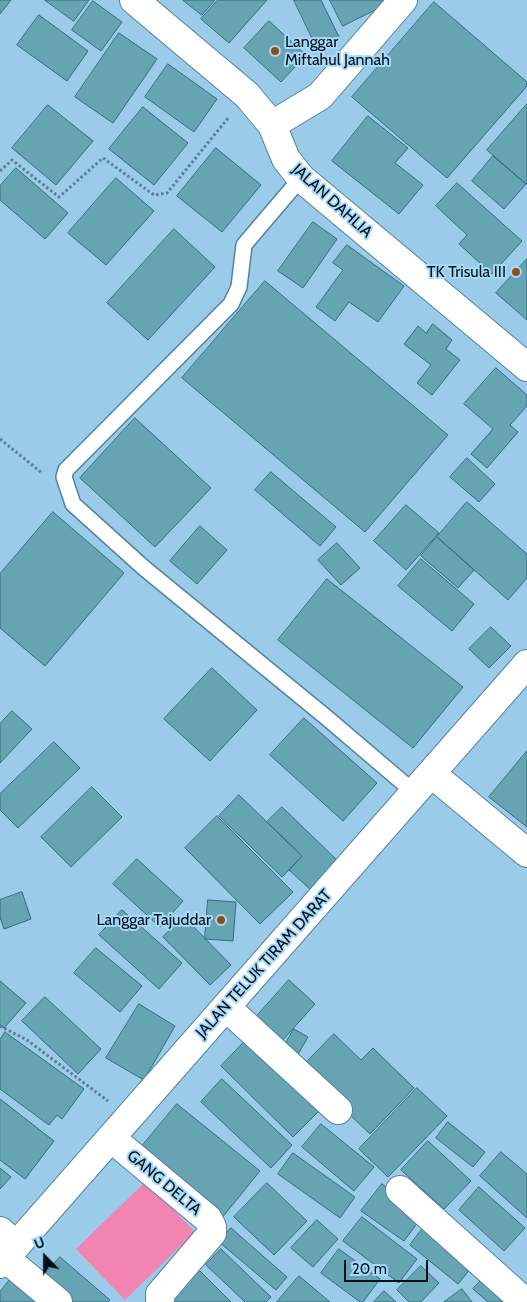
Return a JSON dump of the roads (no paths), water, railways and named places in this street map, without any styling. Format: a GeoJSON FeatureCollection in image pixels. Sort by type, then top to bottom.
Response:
{"type":"FeatureCollection","features":[{"type":"Feature","properties":{"kind":"street","name":"JALAN DAHLIA"},"geometry":{"type":"LineString","coordinates":[[134,0],[247,96],[272,125],[286,159],[301,178],[527,366]]}},
{"type":"Feature","properties":{"kind":"street"},"geometry":{"type":"LineString","coordinates":[[272,125],[320,96],[402,0]]}},
{"type":"Feature","properties":{"kind":"street","name":"JALAN TELUK TIRAM DARAT"},"geometry":{"type":"LineString","coordinates":[[5,1250],[111,1138],[424,784],[527,664]]}},
{"type":"Feature","properties":{"kind":"street"},"geometry":{"type":"LineString","coordinates":[[424,784],[527,853]]}},
{"type":"Feature","properties":{"kind":"street"},"geometry":{"type":"LineString","coordinates":[[226,1007],[338,1110]]}},
{"type":"Feature","properties":{"kind":"street","name":"GANG DELTA"},"geometry":{"type":"LineString","coordinates":[[111,1138],[208,1219],[212,1227],[212,1233],[160,1294],[160,1302]]}},
{"type":"Feature","properties":{"kind":"street"},"geometry":{"type":"LineString","coordinates":[[400,1190],[525,1302]]}},
{"type":"Feature","properties":{"kind":"street"},"geometry":{"type":"LineString","coordinates":[[5,1250],[58,1302]]}},
{"type":"Feature","properties":{"kind":"lane"},"geometry":{"type":"LineString","coordinates":[[301,178],[244,246],[239,287],[231,304],[66,470],[64,477],[67,491],[73,504],[144,568],[327,718],[424,784]]}},
{"type":"Feature","properties":{"kind":"place","name":"Langgar Miftahul Jannah"},"geometry":{"type":"Point","coordinates":[275,51]}},
{"type":"Feature","properties":{"kind":"place","name":"TK Trisula III"},"geometry":{"type":"Point","coordinates":[516,272]}},
{"type":"Feature","properties":{"kind":"place","name":"Langgar Tajuddar"},"geometry":{"type":"Point","coordinates":[221,920]}}]}
